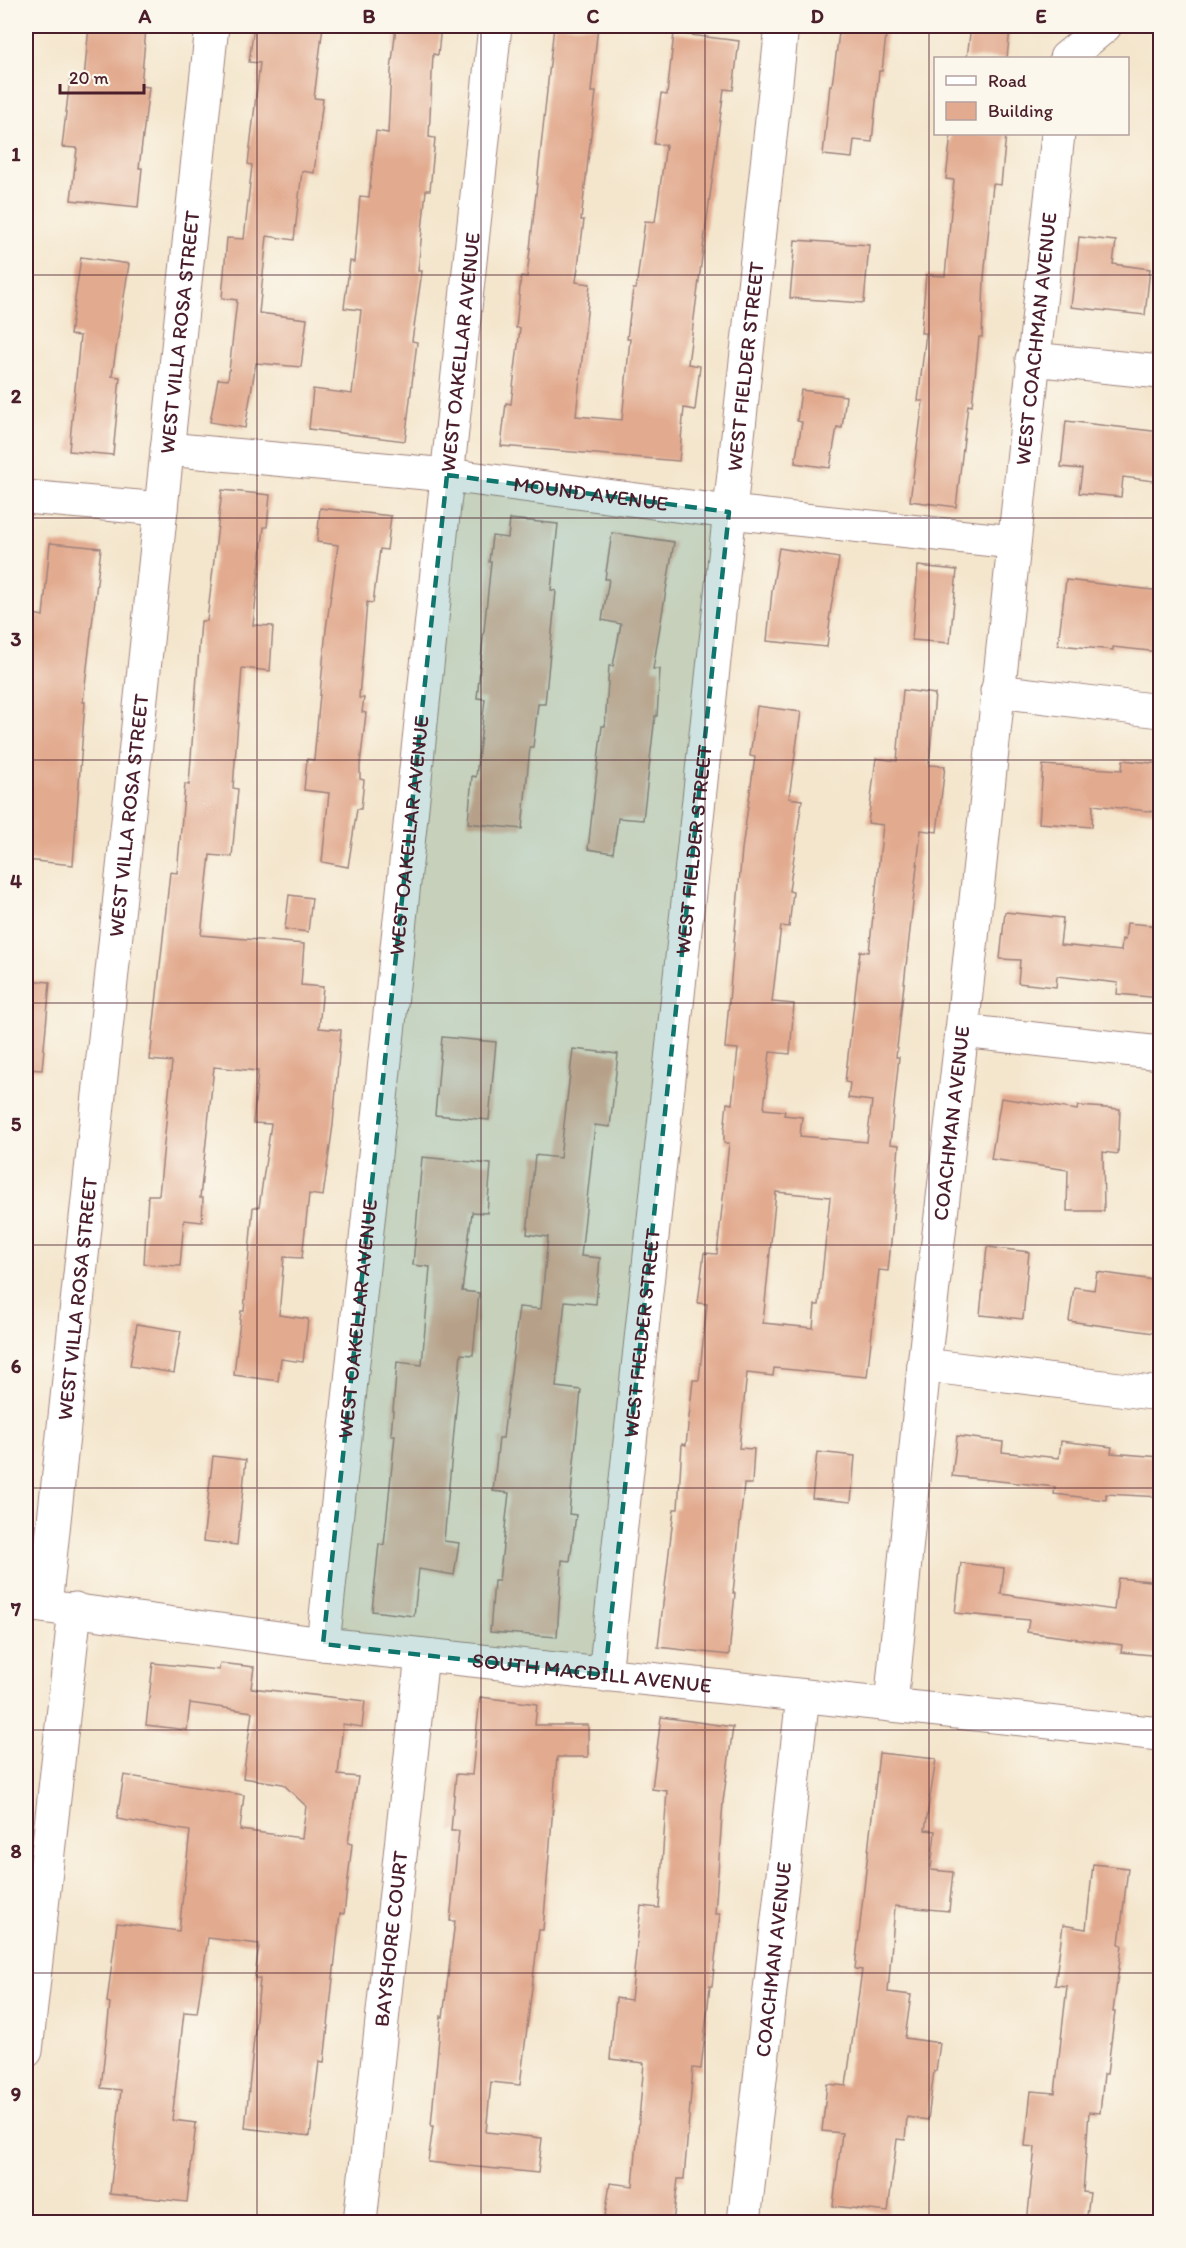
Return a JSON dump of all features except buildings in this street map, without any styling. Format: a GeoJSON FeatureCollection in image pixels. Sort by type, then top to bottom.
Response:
{"type":"FeatureCollection","features":[{"type":"Feature","properties":{"kind":"street","name":"WEST VILLA ROSA STREET"},"geometry":{"type":"LineString","coordinates":[[26,2051],[48,1606],[212,26]]}},
{"type":"Feature","properties":{"kind":"street","name":"WEST OAKELLAR AVENUE"},"geometry":{"type":"LineString","coordinates":[[323,1644],[495,26]]}},
{"type":"Feature","properties":{"kind":"street","name":"WEST FIELDER STREET"},"geometry":{"type":"LineString","coordinates":[[605,1675],[782,26]]}},
{"type":"Feature","properties":{"kind":"street"},"geometry":{"type":"LineString","coordinates":[[1067,57],[1105,26]]}},
{"type":"Feature","properties":{"kind":"street","name":"WEST COACHMAN AVENUE"},"geometry":{"type":"LineString","coordinates":[[1013,542],[1058,135]]}},
{"type":"Feature","properties":{"kind":"street"},"geometry":{"type":"LineString","coordinates":[[1032,359],[1161,372]]}},
{"type":"Feature","properties":{"kind":"street","name":"MOUND AVENUE"},"geometry":{"type":"LineString","coordinates":[[167,449],[447,475],[729,512],[1013,542]]}},
{"type":"Feature","properties":{"kind":"street"},"geometry":{"type":"LineString","coordinates":[[26,497],[161,509]]}},
{"type":"Feature","properties":{"kind":"street","name":"COACHMAN AVENUE"},"geometry":{"type":"LineString","coordinates":[[891,1705],[924,1365],[962,1031],[1013,542]]}},
{"type":"Feature","properties":{"kind":"street"},"geometry":{"type":"LineString","coordinates":[[997,692],[1161,711]]}},
{"type":"Feature","properties":{"kind":"street"},"geometry":{"type":"LineString","coordinates":[[962,1031],[1161,1053]]}},
{"type":"Feature","properties":{"kind":"street"},"geometry":{"type":"LineString","coordinates":[[924,1365],[1161,1394]]}},
{"type":"Feature","properties":{"kind":"street","name":"SOUTH MACDILL AVENUE"},"geometry":{"type":"LineString","coordinates":[[48,1606],[323,1644],[1161,1734]]}},
{"type":"Feature","properties":{"kind":"street","name":"BAYSHORE COURT"},"geometry":{"type":"LineString","coordinates":[[360,2223],[422,1655]]}},
{"type":"Feature","properties":{"kind":"street","name":"COACHMAN AVENUE"},"geometry":{"type":"LineString","coordinates":[[744,2223],[802,1696]]}},
{"type":"Feature","properties":{"kind":"highlighted area"},"geometry":{"type":"Polygon","coordinates":[[[447,475],[729,512],[605,1675],[323,1644],[447,475]]]}}]}
